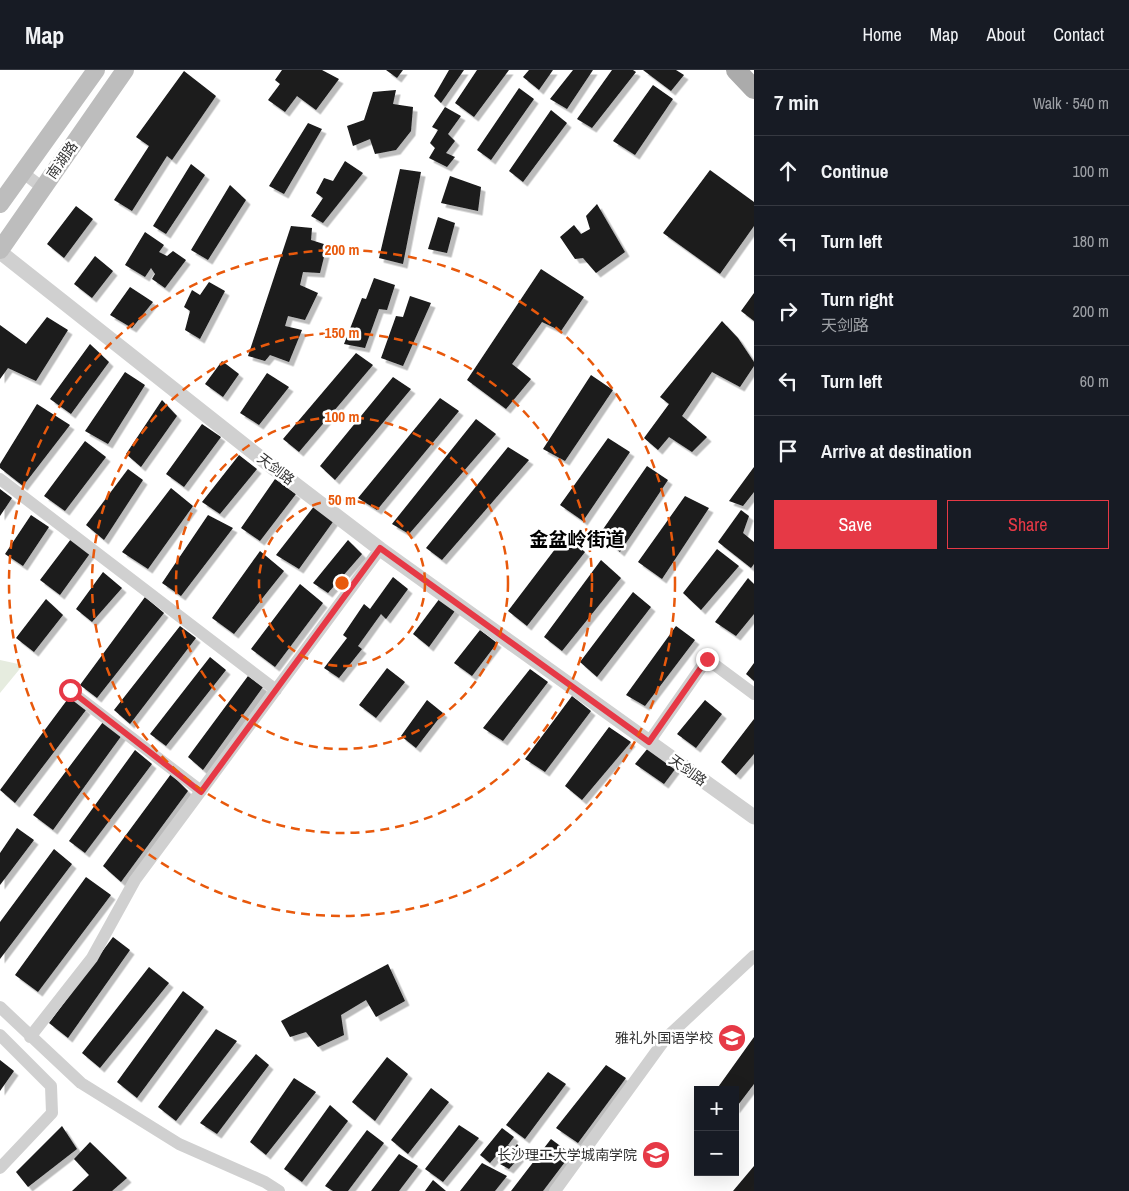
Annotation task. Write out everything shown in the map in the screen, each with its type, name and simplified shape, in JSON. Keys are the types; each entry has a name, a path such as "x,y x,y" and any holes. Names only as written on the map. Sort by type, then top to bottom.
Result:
{"main road":[{"name":"南湖路","path":"0,204 96,70"},
{"name":"南湖路","path":"0,251 125,70"},
{"path":"736,70 754,89"}],"street":[{"path":"22,172 43,188"},
{"name":"天剑路","path":"0,251 258,456 380,548 754,817"},
{"path":"0,480 276,690"},
{"path":"30,1037 92,958 135,880 380,548"},
{"path":"649,742 707,659 754,694"},
{"path":"70,690 201,792"},
{"path":"555,1191 666,1038 754,956"},
{"path":"0,1007 81,1083 179,1144 265,1182 279,1191"},
{"path":"0,1035 51,1086 52,1112 0,1168"}],"shaded area":[{"path":"0,660 23,665 0,693"}],"building":[{"path":"282,70 322,70 339,79 316,110 297,96 285,112 268,100 280,84 275,80"},
{"path":"386,70 403,70 397,78"},
{"path":"449,70 464,70 441,103 434,96"},
{"path":"477,70 509,70 474,117 455,103"},
{"path":"529,70 553,70 539,90 523,77"},
{"path":"573,70 593,70 567,109 550,99"},
{"path":"612,70 633,70 636,72 592,128 577,119"},
{"path":"643,70 676,70 684,75 671,91"},
{"path":"184,71 216,96 172,160 167,156 132,211 114,200 149,146 136,137"},
{"path":"653,85 673,99 635,155 613,141"},
{"path":"519,88 534,99 491,160 477,150"},
{"path":"396,90 393,104 413,107 411,131 396,150 375,154 370,139 353,146 347,126 364,120 373,92"},
{"path":"445,107 461,116 448,134 455,141 446,153 455,157 447,167 429,158 435,148 430,143 438,130 432,127"},
{"path":"551,110 567,123 523,182 509,171"},
{"path":"308,123 322,129 284,194 269,186"},
{"path":"345,161 363,173 323,223 311,216 323,198 316,193 324,178 333,181"},
{"path":"191,164 205,175 166,234 153,226"},
{"path":"400,169 421,172 403,264 379,258"},
{"path":"710,170 754,202 754,226 720,274 663,233"},
{"path":"450,176 481,187 478,211 441,203"},
{"path":"230,185 246,200 208,260 191,250"},
{"path":"597,204 625,252 596,273 583,258 575,259 560,237 574,225 581,234 590,229 586,216"},
{"path":"76,206 93,219 64,258 47,244"},
{"path":"438,217 455,223 447,253 428,249"},
{"path":"291,226 312,228 311,240 327,245 320,273 303,272 300,285 318,293 305,320 288,316 285,326 302,330 289,362 270,355 265,361 248,356"},
{"path":"145,232 164,245 159,252 167,256 173,251 186,260 165,288 152,279 155,274 151,268 145,277 125,265"},
{"path":"95,256 113,271 92,298 74,284"},
{"path":"541,269 584,297 561,331 542,322 512,364 531,379 506,409 467,380"},
{"path":"374,278 395,285 387,310 379,309 365,348 344,344 362,298 366,299"},
{"path":"209,282 225,291 200,339 185,330 190,311 184,307 192,290 200,295"},
{"path":"130,287 153,302 132,328 110,315"},
{"path":"754,293 754,321 741,311"},
{"path":"410,296 431,303 403,366 381,358 396,316 403,317"},
{"path":"47,317 68,330 36,381 8,368 0,379 0,325 26,344"},
{"path":"722,321 738,338 754,362 754,366 740,387 712,372 682,416 707,437 692,452 669,437 658,450 644,438 669,404 660,397"},
{"path":"90,344 109,362 71,414 50,399"},
{"path":"356,353 373,365 299,452 283,439"},
{"path":"222,361 239,374 223,397 205,384"},
{"path":"125,372 145,385 108,444 85,431"},
{"path":"267,373 289,387 259,425 240,413"},
{"path":"591,375 613,390 565,461 543,449"},
{"path":"393,377 411,389 335,480 320,466"},
{"path":"440,398 459,411 377,510 358,498"},
{"path":"162,400 177,416 141,467 126,454"},
{"path":"37,404 70,425 23,486 0,468 0,464"},
{"path":"476,419 496,434 409,534 392,524"},
{"path":"202,424 221,437 184,487 166,474"},
{"path":"608,438 630,452 583,521 560,505"},
{"path":"85,441 106,457 65,511 44,496"},
{"path":"508,447 529,460 442,560 426,548"},
{"path":"239,455 257,469 220,514 202,502"},
{"path":"647,466 668,480 620,552 599,535"},
{"path":"754,467 754,492 743,506 729,501"},
{"path":"128,469 143,480 104,540 86,525"},
{"path":"275,479 296,494 260,541 241,528"},
{"path":"171,488 193,506 148,569 122,552"},
{"path":"0,489 12,498 0,516"},
{"path":"685,496 709,508 662,579 638,562"},
{"path":"315,505 335,519 299,569 276,555"},
{"path":"741,510 749,516 743,533 754,542 754,564 751,568 718,542"},
{"path":"31,515 49,527 23,566 5,554"},
{"path":"208,515 233,528 181,596 162,583"},
{"path":"565,536 585,552 527,626 508,611"},
{"path":"71,539 91,552 60,595 40,580"},
{"path":"348,540 362,554 328,593 313,583"},
{"path":"717,549 739,566 701,610 683,593"},
{"path":"260,551 284,571 234,634 212,618"},
{"path":"601,560 621,578 562,651 544,637"},
{"path":"103,572 122,588 92,622 76,609"},
{"path":"393,577 408,589 386,619 381,614 358,646 362,649 339,678 324,668 347,638 343,635 364,604 370,609"},
{"path":"748,578 754,584 754,614 736,636 715,622"},
{"path":"300,584 323,603 275,667 251,649"},
{"path":"633,592 651,607 597,677 580,662"},
{"path":"145,597 164,613 97,698 80,685"},
{"path":"440,598 457,608 429,647 413,634"},
{"path":"46,599 63,615 34,652 16,638"},
{"path":"180,626 196,638 130,724 114,710"},
{"path":"676,626 695,640 645,706 626,695"},
{"path":"480,630 497,643 472,676 454,663"},
{"path":"210,657 226,670 166,746 150,734"},
{"path":"754,663 754,681 746,674"},
{"path":"387,668 405,682 376,718 359,705"},
{"path":"530,669 548,682 503,741 483,728"},
{"path":"248,676 263,687 203,770 188,757"},
{"path":"70,696 86,710 15,803 0,790"},
{"path":"572,696 591,711 545,772 525,759"},
{"path":"427,700 443,713 416,748 401,736"},
{"path":"705,700 722,714 696,748 677,734"},
{"path":"754,719 754,754 736,775 721,762"},
{"path":"103,722 122,735 53,830 33,815"},
{"path":"609,727 631,742 582,800 565,786"},
{"path":"648,748 676,768 664,784 635,764"},
{"path":"135,750 152,764 85,853 69,841"},
{"path":"171,774 188,791 121,882 103,866"},
{"path":"17,828 34,840 0,885 0,853"},
{"path":"54,849 72,864 0,959 0,922"},
{"path":"86,877 111,895 38,992 15,975"},
{"path":"113,937 130,950 68,1038 49,1023"},
{"path":"388,964 405,1001 376,1017 366,1000 341,1015 344,1035 318,1047 306,1032 290,1037 281,1021"},
{"path":"149,967 169,983 100,1068 82,1053"},
{"path":"183,991 204,1007 137,1098 117,1082"},
{"path":"216,1029 237,1041 176,1121 158,1107"},
{"path":"754,1037 754,1084 739,1104 739,1086 719,1086"},
{"path":"256,1054 269,1065 217,1134 200,1123"},
{"path":"387,1057 408,1074 375,1121 352,1102"},
{"path":"0,1060 14,1071 0,1091"},
{"path":"606,1065 626,1078 578,1143 556,1128"},
{"path":"548,1072 566,1084 525,1139 506,1125"},
{"path":"294,1078 316,1092 266,1155 250,1142"},
{"path":"431,1088 449,1102 408,1154 391,1140"},
{"path":"330,1105 348,1121 302,1182 284,1169"},
{"path":"459,1125 479,1138 443,1182 425,1169"},
{"path":"62,1126 77,1149 28,1187 16,1172"},
{"path":"502,1128 514,1137 508,1145 513,1149 517,1144 524,1152 509,1169 500,1164 502,1161 496,1156 490,1163 480,1155"},
{"path":"367,1130 384,1143 348,1191 333,1191 325,1186"},
{"path":"551,1139 571,1154 543,1191 511,1191"},
{"path":"90,1142 127,1178 112,1191 72,1191 89,1175 74,1159"},
{"path":"399,1154 418,1166 399,1191 371,1191"},
{"path":"482,1163 507,1176 495,1191 460,1191"},
{"path":"754,1166 754,1191 733,1191"},
{"path":"433,1180 446,1191 425,1191"}],"place":[{"name":"雅礼外国语学校","path":"732,1038"},
{"name":"长沙理工大学城南学院","path":"656,1155"}],"district":[{"name":"金盆岭街道","path":"577,539"}],"route":[{"path":"70,690 201,792 380,548 649,742 707,659"}]}
